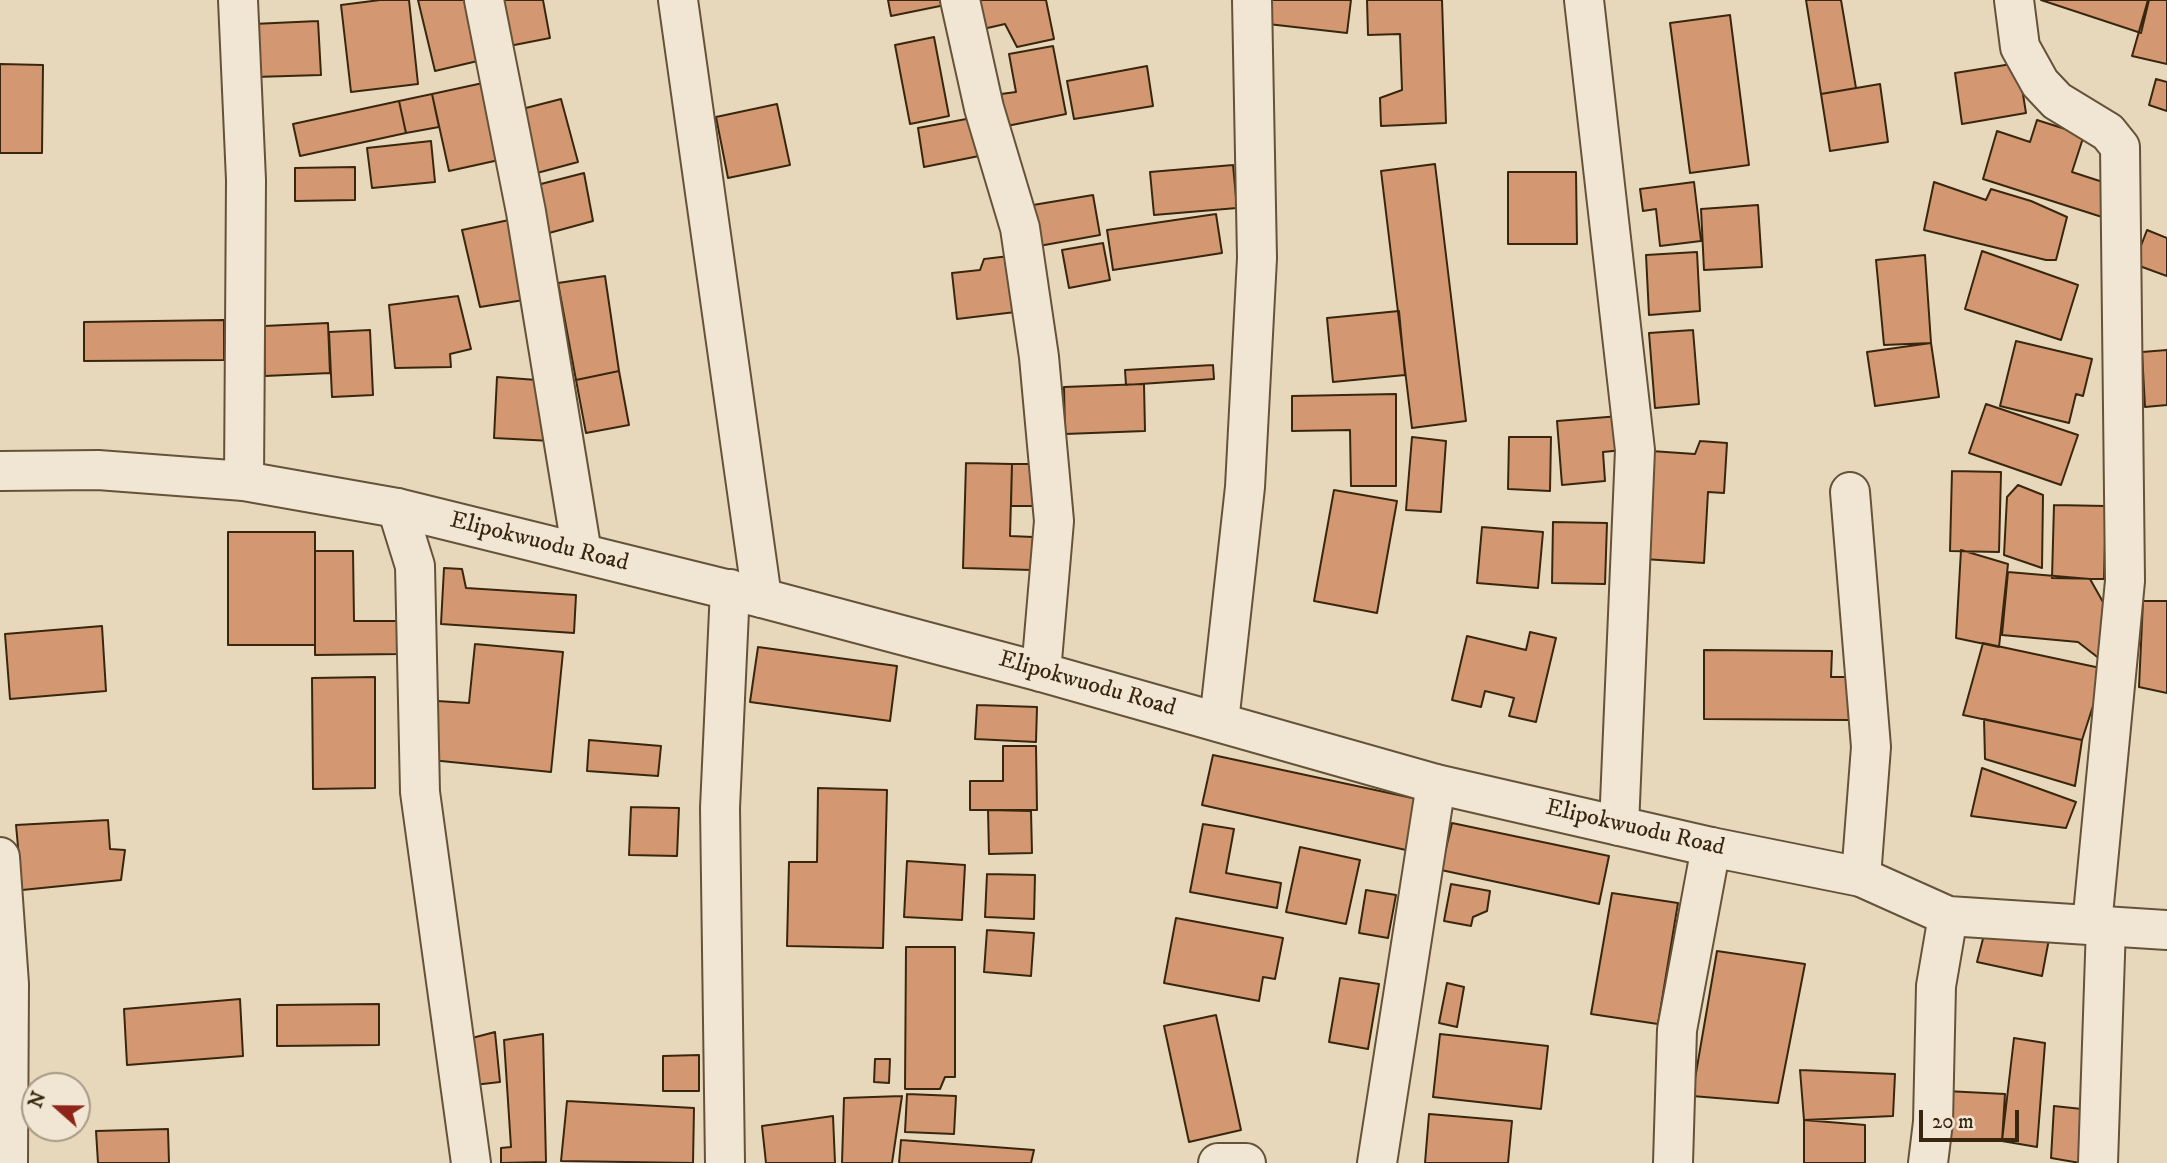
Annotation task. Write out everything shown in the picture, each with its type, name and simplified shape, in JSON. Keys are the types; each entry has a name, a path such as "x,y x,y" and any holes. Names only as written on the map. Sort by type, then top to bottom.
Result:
{"street":[{"path":"238,0 246,180 244,481"},
{"path":"484,0 526,212 582,553"},
{"path":"678,0 746,594 720,808 725,1163"},
{"path":"960,0 984,108 1020,228 1039,357 1054,521 1041,672"},
{"path":"1219,722 1245,487 1257,258 1252,0"},
{"path":"1584,0 1635,450 1619,826"},
{"path":"2014,0 2020,47 2040,83 2057,101 2108,132 2120,147 2125,581 2099,926 2098,1163"},
{"name":"Elipokwuodu Road","path":"0,471 98,470 244,481 397,508 746,594 1041,672 1437,784 1711,847 1861,877 1948,916 2167,930"},
{"path":"1850,492 1871,747 1861,877"},
{"path":"397,508 415,566 420,792 459,1162"},
{"path":"1377,1163 1437,784"},
{"path":"1673,1163 1677,1030 1711,847"},
{"path":"0,856 9,984 8,1163"},
{"path":"1928,1163 1933,1122 1936,986 1948,916"},
{"path":"1218,1163 1246,1163"}],"building":[{"path":"380,0 409,0 418,84 351,92 341,5"},
{"path":"418,0 468,0 482,60 435,71"},
{"path":"495,0 543,0 550,38 504,47"},
{"path":"888,0 949,0 950,4 891,16"},
{"path":"977,0 1046,0 1054,39 1017,47 1005,24 983,29"},
{"path":"1271,0 1351,0 1347,33 1268,24"},
{"path":"1367,0 1442,0 1446,123 1381,126 1380,98 1402,90 1400,34 1368,35"},
{"path":"1806,0 1841,0 1856,88 1821,94"},
{"path":"2041,0 2149,0 2141,33"},
{"path":"2148,0 2167,0 2167,64 2132,56"},
{"path":"1730,15 1749,165 1690,173 1670,23"},
{"path":"318,21 321,75 255,77 253,24"},
{"path":"934,37 949,116 910,124 895,45"},
{"path":"1053,46 1066,114 1007,126 1001,94 1016,92 1009,54"},
{"path":"2018,63 2026,113 1962,124 1955,73"},
{"path":"0,64 43,65 42,153 0,153"},
{"path":"1147,66 1153,106 1074,119 1067,81"},
{"path":"2156,79 2167,82 2167,111 2149,105"},
{"path":"483,83 499,160 449,171 432,94"},
{"path":"1880,84 1888,142 1830,151 1821,94"},
{"path":"432,94 439,127 406,133 399,101"},
{"path":"561,99 578,162 537,173 522,109"},
{"path":"399,101 406,133 300,156 293,124"},
{"path":"777,104 790,165 728,178 716,117"},
{"path":"977,117 984,155 924,167 918,128"},
{"path":"2037,120 2084,135 2072,172 2112,185 2102,217 1983,179 1997,131 2030,142"},
{"path":"431,141 435,182 372,188 367,148"},
{"path":"1435,164 1466,421 1412,428 1381,171"},
{"path":"1233,165 1237,208 1154,215 1150,172"},
{"path":"355,167 355,200 295,201 295,168"},
{"path":"1508,172 1576,172 1577,244 1508,244"},
{"path":"584,173 593,221 549,233 537,185"},
{"path":"1694,182 1701,241 1660,246 1656,209 1643,211 1640,189"},
{"path":"1934,182 1986,200 1991,189 2031,201 2067,217 2056,260 2046,260 1924,230"},
{"path":"1093,195 1100,235 1039,246 1033,205"},
{"path":"1758,205 1762,267 1704,270 1701,209"},
{"path":"1216,214 1222,253 1113,270 1107,230"},
{"path":"509,220 530,299 480,307 462,230"},
{"path":"2147,230 2167,238 2167,276 2134,264"},
{"path":"1103,243 1110,280 1069,288 1062,250"},
{"path":"1982,251 2078,285 2061,340 1965,309"},
{"path":"1697,252 1700,311 1649,315 1646,255"},
{"path":"1018,255 1024,311 957,319 952,273 980,270 984,259"},
{"path":"1925,255 1931,343 1884,345 1876,260"},
{"path":"605,276 619,371 576,380 558,283"},
{"path":"458,296 471,349 450,354 451,367 395,368 389,305"},
{"path":"1399,311 1405,375 1333,382 1327,318"},
{"path":"224,320 224,360 84,361 84,322"},
{"path":"328,323 330,373 265,376 264,326"},
{"path":"370,330 373,395 332,397 329,332"},
{"path":"1693,330 1699,404 1655,408 1649,333"},
{"path":"2016,341 2092,359 2083,396 2076,394 2069,423 2000,406"},
{"path":"1931,343 1939,397 1875,406 1867,352"},
{"path":"2167,350 2167,405 2145,407 2142,352"},
{"path":"1213,365 1214,379 1126,385 1125,370"},
{"path":"619,371 629,425 586,433 576,380"},
{"path":"497,377 550,381 552,441 494,438"},
{"path":"1144,384 1145,431 1065,434 1064,387"},
{"path":"1396,394 1396,486 1351,486 1350,430 1292,431 1292,396"},
{"path":"1986,404 2078,435 2061,485 1969,453"},
{"path":"1620,416 1623,450 1603,452 1605,481 1562,485 1557,421"},
{"path":"1412,437 1446,441 1441,512 1406,510"},
{"path":"1509,437 1551,437 1550,491 1508,489"},
{"path":"1700,441 1727,443 1724,493 1708,492 1704,563 1644,559 1651,451 1695,454"},
{"path":"966,463 1012,464 1010,536 1033,537 1032,570 963,568"},
{"path":"1012,464 1036,464 1037,506 1011,506"},
{"path":"1952,471 2001,472 1999,552 1950,551"},
{"path":"2018,485 2043,495 2042,568 2004,555 2007,497"},
{"path":"1334,490 1397,501 1377,613 1314,601"},
{"path":"2054,505 2106,506 2104,579 2052,578"},
{"path":"1553,522 1607,523 1605,584 1552,583"},
{"path":"1482,527 1543,532 1538,588 1477,583"},
{"path":"228,532 315,532 315,645 228,645"},
{"path":"1961,550 2008,564 1999,647 1956,638"},
{"path":"315,551 353,551 354,621 402,621 402,654 315,655"},
{"path":"444,568 462,569 466,588 576,595 574,633 441,624"},
{"path":"2008,572 2090,579 2112,618 2105,663 2078,642 2002,635"},
{"path":"2143,601 2167,601 2167,693 2139,687"},
{"path":"102,626 106,691 10,699 5,634"},
{"path":"1530,632 1556,638 1536,722 1509,716 1514,698 1485,691 1481,707 1452,700 1467,636 1526,650"},
{"path":"1983,643 2105,669 2082,740 1963,715"},
{"path":"475,644 563,652 551,772 431,760 437,701 469,703"},
{"path":"758,647 897,666 890,721 750,702"},
{"path":"1704,650 1832,651 1831,677 1851,677 1850,720 1704,719"},
{"path":"375,677 375,788 313,789 312,678"},
{"path":"977,705 1037,707 1036,742 975,739"},
{"path":"1984,719 2082,740 2075,786 1985,759"},
{"path":"589,740 661,746 658,776 587,771"},
{"path":"1003,746 1036,746 1037,810 970,810 970,781 1003,781"},
{"path":"1213,755 1417,799 1406,850 1202,805"},
{"path":"1982,768 2076,802 2066,828 1971,816"},
{"path":"818,788 887,790 883,948 787,946 789,862 817,862"},
{"path":"631,807 679,808 677,856 629,855"},
{"path":"988,810 1031,811 1032,853 989,854"},
{"path":"108,820 110,849 125,850 121,880 22,890 16,825"},
{"path":"1452,823 1609,856 1599,904 1441,870"},
{"path":"1203,824 1234,829 1226,873 1281,883 1277,908 1190,892"},
{"path":"1300,847 1360,860 1346,924 1286,912"},
{"path":"907,861 965,865 962,920 904,917"},
{"path":"987,874 1035,875 1034,919 985,917"},
{"path":"1451,884 1490,891 1487,911 1473,917 1471,926 1444,921"},
{"path":"1366,890 1396,895 1388,938 1359,933"},
{"path":"1612,893 1678,903 1658,1024 1591,1014"},
{"path":"1176,918 1283,938 1275,979 1263,977 1259,1001 1164,983"},
{"path":"1986,927 2049,939 2042,976 1977,962"},
{"path":"987,930 1034,933 1031,976 984,972"},
{"path":"906,947 955,947 955,1077 945,1077 940,1089 905,1089"},
{"path":"1717,951 1805,964 1778,1103 1692,1096"},
{"path":"1340,978 1379,984 1368,1049 1329,1042"},
{"path":"1447,983 1464,987 1457,1027 1439,1023"},
{"path":"240,999 243,1056 127,1065 124,1009"},
{"path":"379,1004 379,1045 277,1046 277,1005"},
{"path":"1216,1015 1241,1130 1189,1142 1164,1026"},
{"path":"495,1032 500,1082 474,1085 472,1038"},
{"path":"543,1034 546,1162 501,1163 501,1148 511,1147 504,1040"},
{"path":"1440,1034 1548,1046 1541,1109 1433,1097"},
{"path":"2014,1038 2045,1043 2037,1147 2002,1141"},
{"path":"699,1055 699,1091 663,1091 663,1056"},
{"path":"875,1059 890,1059 889,1083 874,1082"},
{"path":"1800,1070 1895,1074 1893,1116 1804,1120"},
{"path":"1946,1091 2005,1094 2002,1141 1943,1140"},
{"path":"907,1094 956,1096 954,1134 905,1132"},
{"path":"902,1096 892,1163 842,1163 844,1098"},
{"path":"567,1101 694,1108 693,1163 561,1161"},
{"path":"2054,1106 2091,1110 2080,1163 2051,1158"},
{"path":"1429,1114 1512,1121 1508,1163 1425,1163"},
{"path":"833,1116 835,1163 766,1163 762,1126"},
{"path":"1804,1120 1865,1125 1865,1163 1804,1163"},
{"path":"168,1129 169,1163 98,1163 96,1131"},
{"path":"901,1140 1034,1150 1031,1163 899,1163"}]}
